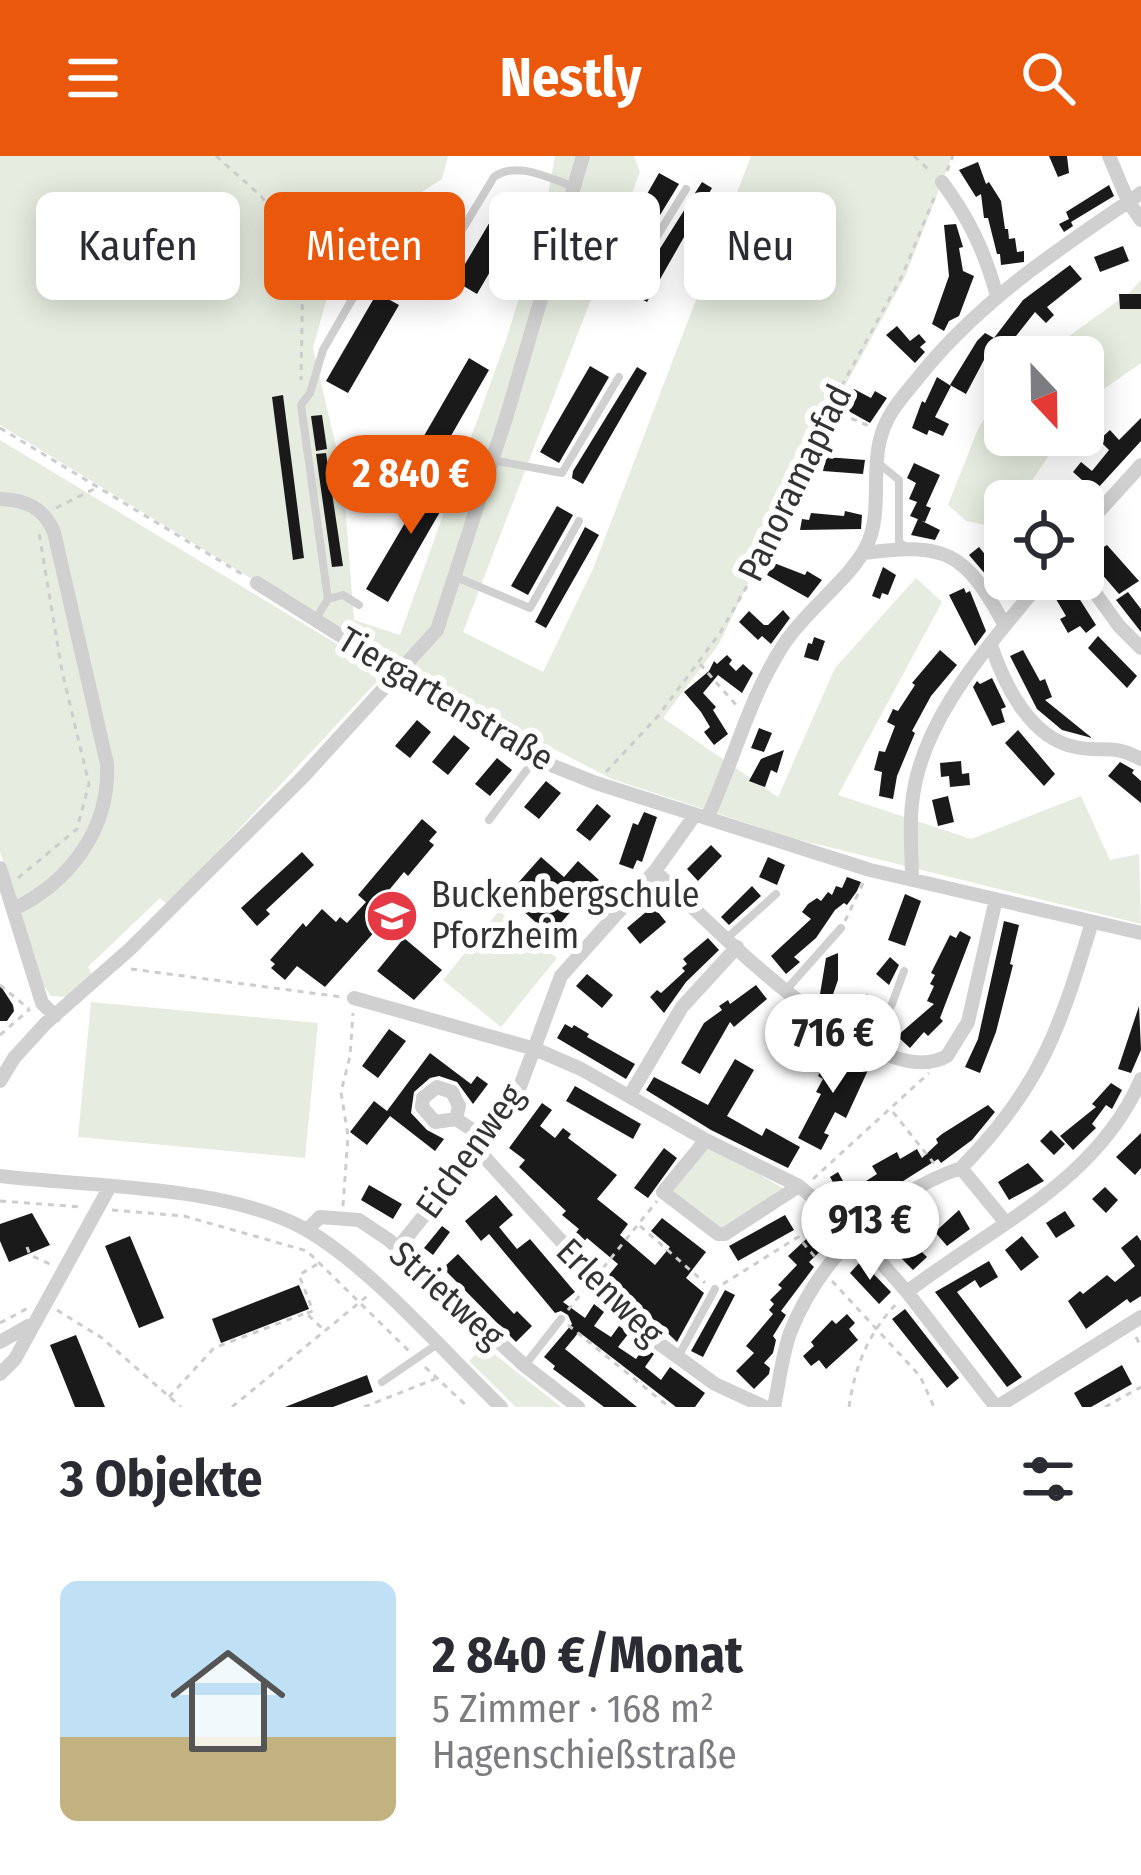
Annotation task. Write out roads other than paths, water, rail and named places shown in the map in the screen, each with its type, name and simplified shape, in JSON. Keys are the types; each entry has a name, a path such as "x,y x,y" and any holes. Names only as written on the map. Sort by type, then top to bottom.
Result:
{"street":[{"path":"575,192 583,156"},
{"path":"1108,156 1135,197 1141,220"},
{"path":"942,182 974,230 997,296"},
{"path":"863,553 873,518 875,460 890,413 941,348 997,296 1065,242 1135,197"},
{"path":"0,1081 14,1058 55,1016 303,777 436,631 457,577 541,300"},
{"path":"1104,506 1141,465"},
{"path":"0,499 23,500 40,511 54,532 106,764 108,794 88,844 61,873 14,909"},
{"path":"863,553 907,548 947,553 967,566 1005,626"},
{"name":"Eichenweg","path":"398,1248 518,1092 561,976 701,817 728,773 747,716 783,644 863,553"},
{"name":"Tiergartenstraße","path":"257,584 536,759 596,783 870,869 1141,933"},
{"path":"912,880 912,802 923,758 943,712 1025,600"},
{"path":"1102,600 1141,648"},
{"path":"991,645 1016,702 1048,732 1076,747 1115,747 1141,759"},
{"path":"0,868 42,1003 55,1016"},
{"path":"655,871 785,991 864,1045 887,1055 939,1061 968,1022 996,899"},
{"path":"774,1407 788,1339 824,1270 856,1234 943,1174 961,1168 1013,1110 1052,1043 1092,922"},
{"path":"630,1095 682,1007 732,943"},
{"path":"354,998 535,1049 800,1187 856,1234 996,1407 1141,1317"},
{"path":"907,1292 1059,1186 1103,1145 1130,1106 1141,1079"},
{"name":"Erlenweg","path":"456,1119 616,1306 677,1359 715,1384 765,1407"},
{"path":"706,1140 664,1192 718,1234 800,1187"},
{"path":"961,1168 1006,1222"},
{"name":"Strietweg","path":"0,1176 232,1203 307,1231 377,1288 501,1407"},
{"path":"0,1374 15,1359 42,1302 109,1188"},
{"name":"Strietweg","path":"307,1231 320,1217 359,1220 398,1248 524,1366 578,1407"},
{"path":"0,1342 32,1323"}],"lane":[{"path":"315,620 328,599 302,405 322,350 358,289 368,280 442,263 494,177 503,170 516,169 576,188"},
{"path":"660,231 686,189"},
{"path":"491,460 562,473 619,377"},
{"path":"875,460 899,479 898,542 907,548"},
{"path":"457,577 530,608 579,521"},
{"path":"328,599 343,595 359,604"},
{"path":"490,820 536,759"},
{"path":"732,943 776,894"},
{"path":"785,991 841,928"},
{"path":"864,1045 892,1004 904,971"},
{"path":"677,1359 715,1289"},
{"path":"524,1366 561,1319"},
{"path":"382,1382 436,1345"}],"place":[{"name":"Buckenbergschule Pforzheim","path":"392,916"}]}
